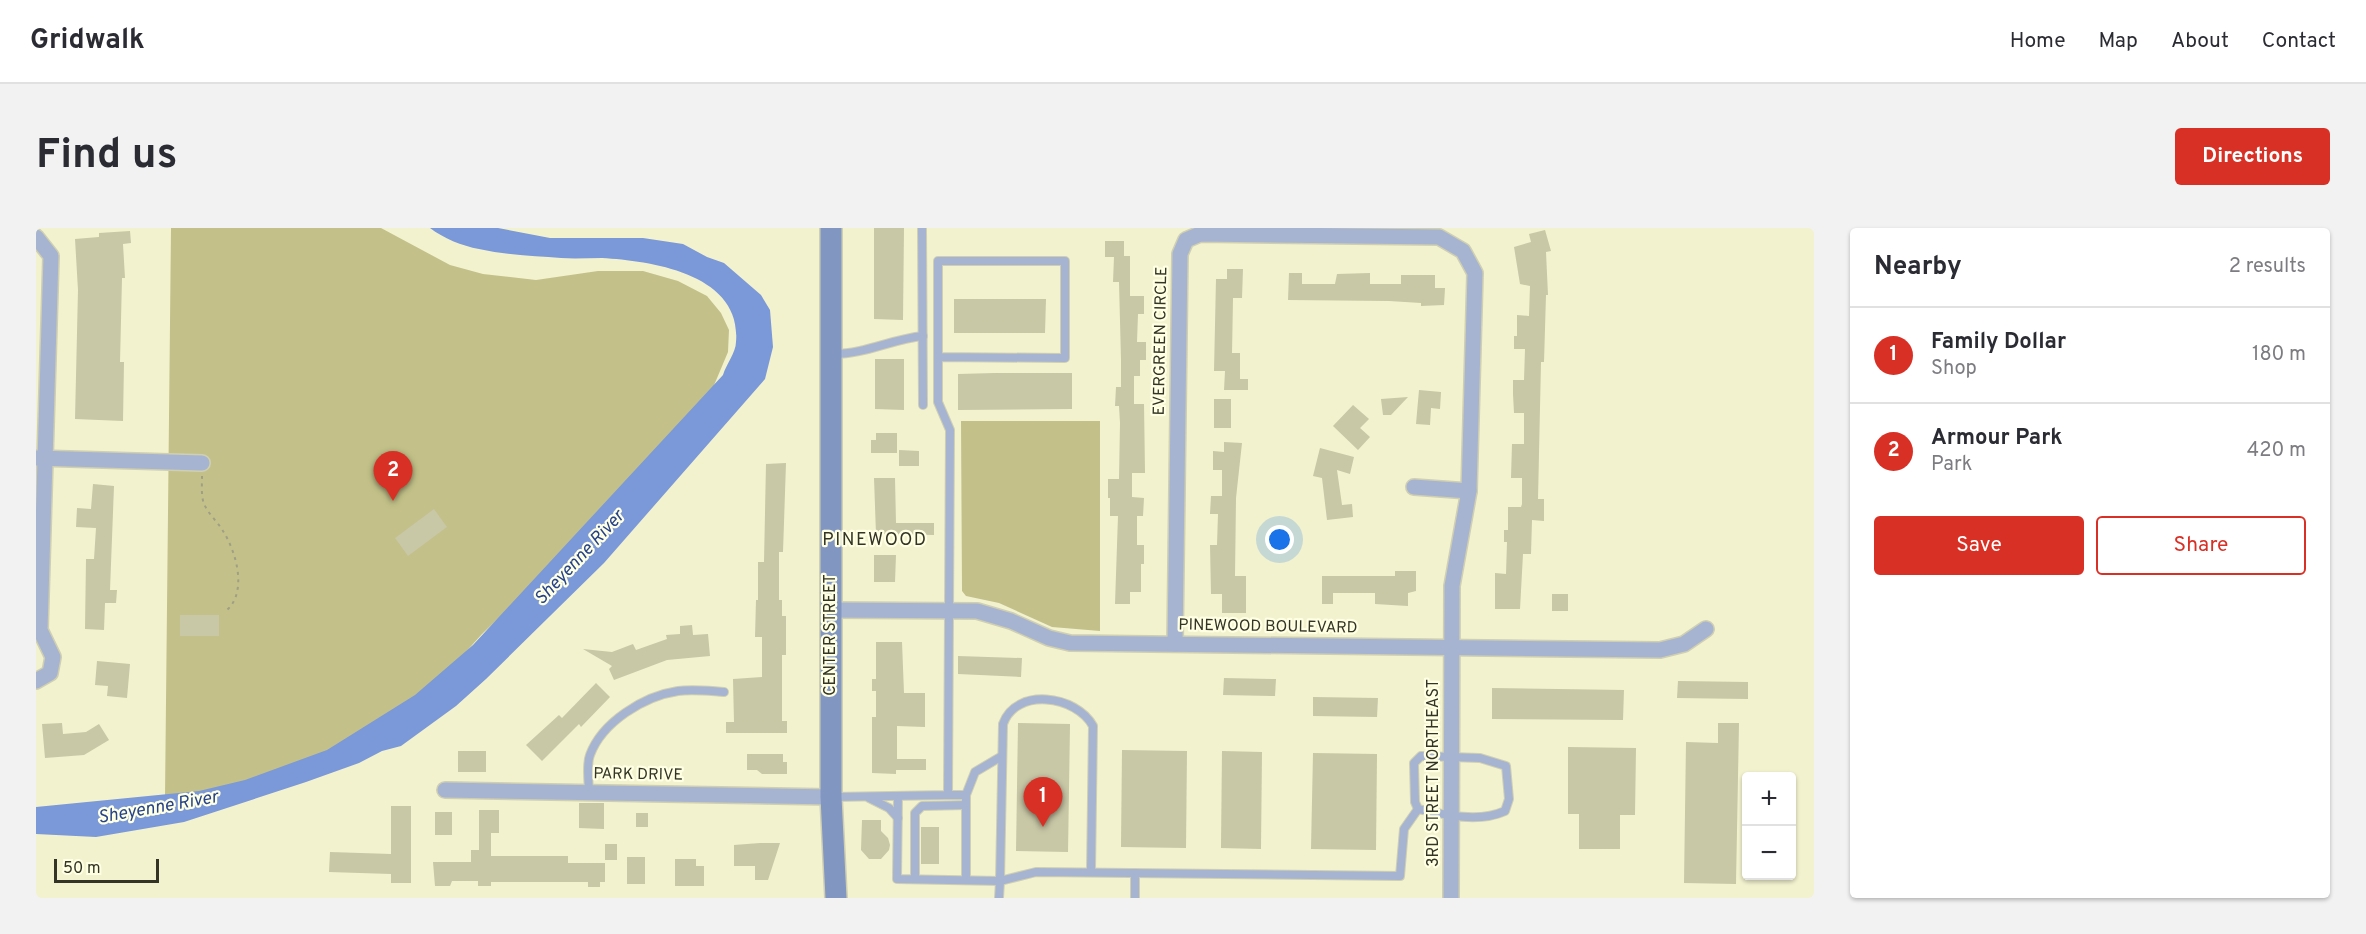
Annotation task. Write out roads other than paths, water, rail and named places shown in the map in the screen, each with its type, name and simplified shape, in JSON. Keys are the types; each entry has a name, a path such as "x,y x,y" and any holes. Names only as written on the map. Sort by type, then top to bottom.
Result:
{"main road":[{"name":"CENTER STREET","path":"831,228 831,797 836,898"}],"street":[{"name":"EVERGREEN CIRCLE","path":"1175,644 1180,254 1186,240 1200,234 1439,237 1463,251 1475,273 1469,491 1452,586 1452,648"},
{"path":"36,237 51,256 41,458 38,635 53,657 43,677"},
{"path":"41,458 202,463"},
{"path":"1414,486 1469,491"},
{"name":"PINEWOOD BOULEVARD","path":"831,610 951,610 995,615 1030,632 1070,643 1660,650 1684,644 1706,629"},
{"name":"3RD STREET NORTHEAST","path":"1451,898 1452,648"},
{"name":"PARK DRIVE","path":"445,790 831,797"}],"lane":[{"path":"922,228 923,405"},
{"path":"938,357 1065,358 1065,261 938,261 938,357 938,402 950,430 951,610 947,683 948,795"},
{"path":"831,354 856,354 904,338 923,336"},
{"path":"589,793 589,757 597,742 623,715 647,701 677,691 724,692"},
{"path":"999,898 1003,724 1012,708 1021,703 1054,700 1083,713 1093,726 1091,872"},
{"path":"966,880 966,795 975,772 1002,756"},
{"path":"1421,756 1480,758 1506,766 1509,799 1505,811 1494,816 1452,815 1418,808 1415,801 1414,763 1421,756"},
{"path":"831,797 966,795"},
{"path":"898,796 897,879 1000,881 1036,872 1400,876 1404,829 1418,808"},
{"path":"867,797 889,808 898,820"},
{"path":"915,879 915,813 922,806 966,805"},
{"path":"897,868 892,858 892,844 898,820"},
{"path":"1135,873 1135,898"}],"water":[{"name":"Sheyenne River","path":"430,228 498,228 550,238 643,238 683,244 724,263 761,295 770,310 773,347 765,379 604,563 486,679 456,706 401,746 382,751 359,763 306,782 184,822 96,837 36,834 36,807 199,791 245,780 327,750 415,695 473,645 723,375 733,354 736,346 734,319 725,301 709,286 690,276 668,268 622,260 561,258 489,251 459,244"}],"place":[{"name":"Armour Park","path":"393,501"},
{"name":"Family Dollar","path":"1043,827"}],"district":[{"name":"PINEWOOD","path":"875,540"}]}
